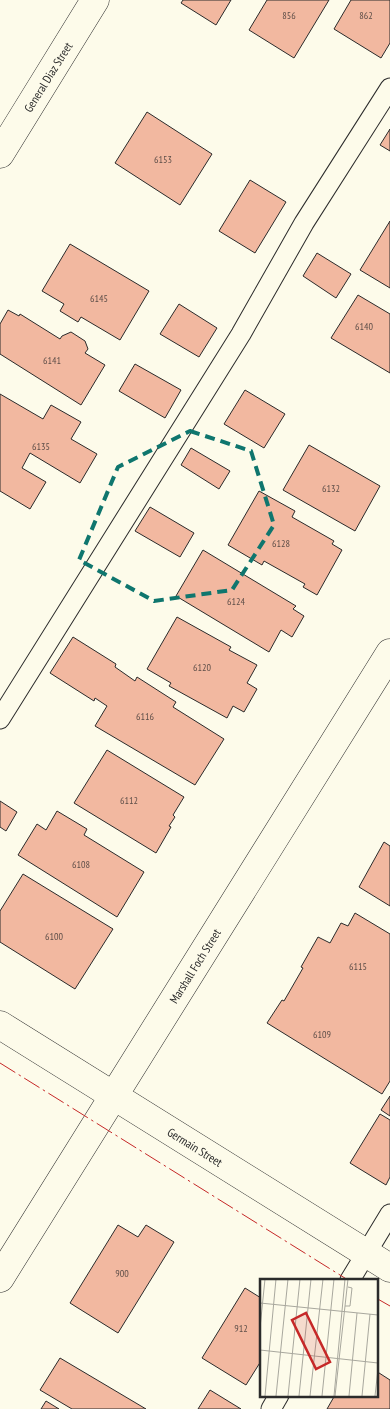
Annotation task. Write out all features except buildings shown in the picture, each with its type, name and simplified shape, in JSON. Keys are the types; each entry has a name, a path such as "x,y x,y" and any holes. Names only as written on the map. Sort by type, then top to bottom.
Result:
{"street":[{"name":"General Diaz Street","path":"0,154 95,0"},
{"name":"Marshall Foch Street","path":"0,1278 390,653"},
{"name":"Germain Street","path":"0,1025 390,1268"}],"lane":[{"path":"0,719 236,342 304,223 390,88"},
{"path":"351,1279 390,1214"},
{"path":"271,1409 278,1396"}],"highlighted area":[{"path":"190,431 251,451 274,525 232,590 154,601 79,560 118,467"}],"power":[{"path":"0,1063 346,1279"},
{"path":"378,1299 390,1306"}]}
